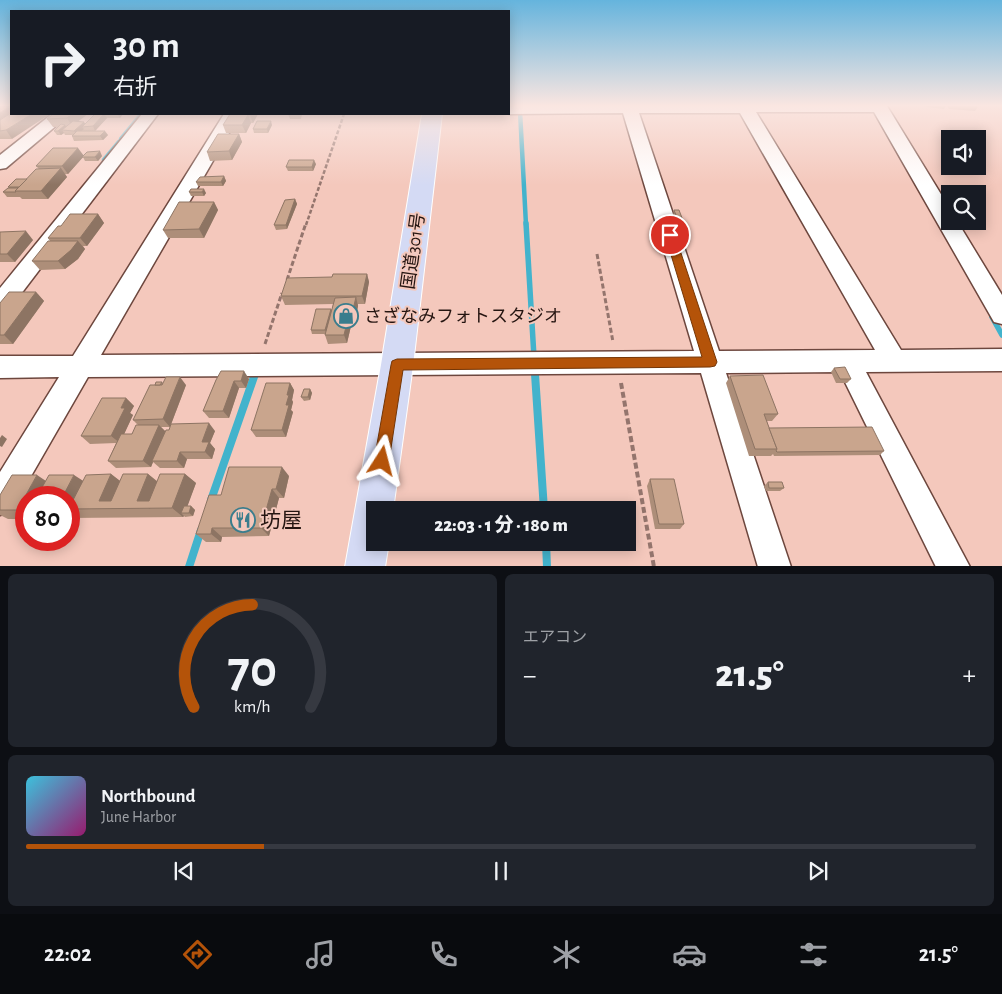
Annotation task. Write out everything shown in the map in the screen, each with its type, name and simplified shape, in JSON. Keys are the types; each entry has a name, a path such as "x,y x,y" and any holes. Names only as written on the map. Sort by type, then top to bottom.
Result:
{"highway":[{"name":"国道301号","path":"365,566 397,365 429,132"}],"street":[{"path":"0,164 39,132"},
{"path":"0,305 136,132"},
{"path":"0,500 221,132"},
{"path":"637,132 775,566"},
{"path":"760,132 894,361"},
{"path":"894,132 1002,315"},
{"path":"0,368 1002,360"},
{"path":"847,361 954,566"}],"path":[{"path":"286,282 338,132"},
{"path":"597,254 654,566"},
{"path":"258,366 283,291"}],"building":[{"path":"76,132 104,132 100,136 72,136"},
{"path":"218,134 239,134 229,151 207,152"},
{"path":"53,148 78,148 62,166 36,166"},
{"path":"100,151 95,157 82,157 87,152"},
{"path":"289,160 314,160 312,167 286,167"},
{"path":"61,168 41,191 15,191 36,169"},
{"path":"224,176 221,182 196,182 200,177"},
{"path":"16,179 27,179 19,187 8,187"},
{"path":"8,188 18,188 16,192 3,192"},
{"path":"191,189 204,189 202,192 189,192"},
{"path":"295,199 286,225 274,225 285,200"},
{"path":"179,202 214,202 199,229 163,230"},
{"path":"674,210 679,210 682,218 677,218"},
{"path":"70,214 98,214 80,238 48,238 58,226 61,226"},
{"path":"26,231 7,254 0,254 0,232"},
{"path":"48,241 78,241 58,261 32,261"},
{"path":"333,274 367,274 362,296 281,296 287,278 332,277"},
{"path":"9,292 36,292 4,335 0,335 0,303"},
{"path":"356,297 351,318 348,318 344,335 325,335 335,298"},
{"path":"316,309 331,309 325,330 311,330"},
{"path":"845,367 851,379 840,379 834,368"},
{"path":"221,371 244,371 241,381 234,381 223,411 203,411 216,380"},
{"path":"763,375 778,414 764,414 777,449 755,449 730,376"},
{"path":"166,377 180,377 163,419 133,420 150,385 162,385"},
{"path":"156,382 162,382 160,385 155,385"},
{"path":"266,383 290,383 286,405 289,405 282,430 251,430"},
{"path":"304,389 310,389 308,397 301,397"},
{"path":"102,398 126,398 121,408 125,408 111,436 81,436"},
{"path":"209,423 202,442 209,442 205,452 180,452 177,461 152,461 166,430 169,430 171,424"},
{"path":"136,425 159,425 143,461 108,461 121,434 132,434"},
{"path":"872,427 884,451 777,452 769,428"},
{"name":"坊屋","path":"229,467 282,467 276,489 272,489 261,528 212,528 211,534 196,534 209,495 221,495"},
{"path":"111,474 99,501 111,501 123,474 148,474 137,501 149,501 160,474 185,474 172,508 80,509 80,487 86,475"},
{"path":"12,475 37,475 31,486 15,486 15,510 0,510 0,495"},
{"path":"49,475 74,475 68,486 43,486"},
{"path":"650,479 674,479 684,524 659,524"},
{"path":"768,482 782,482 784,488 769,488"},
{"path":"184,506 191,506 189,513 181,513"}],"waterway":[{"path":"121,139 126,132"},
{"path":"521,132 526,225"},
{"path":"104,160 119,142"},
{"path":"526,223 534,357"},
{"path":"992,317 1002,335"},
{"path":"254,375 256,370"},
{"path":"211,500 255,374"},
{"path":"535,374 543,501"},
{"path":"189,566 201,530"},
{"path":"546,551 547,566"}],"place":[{"name":"さざなみフォトスタジオ","path":"346,316"},
{"name":"坊屋","path":"243,520"}],"route":[{"path":"382,461 397,365 710,362 670,235"}]}
